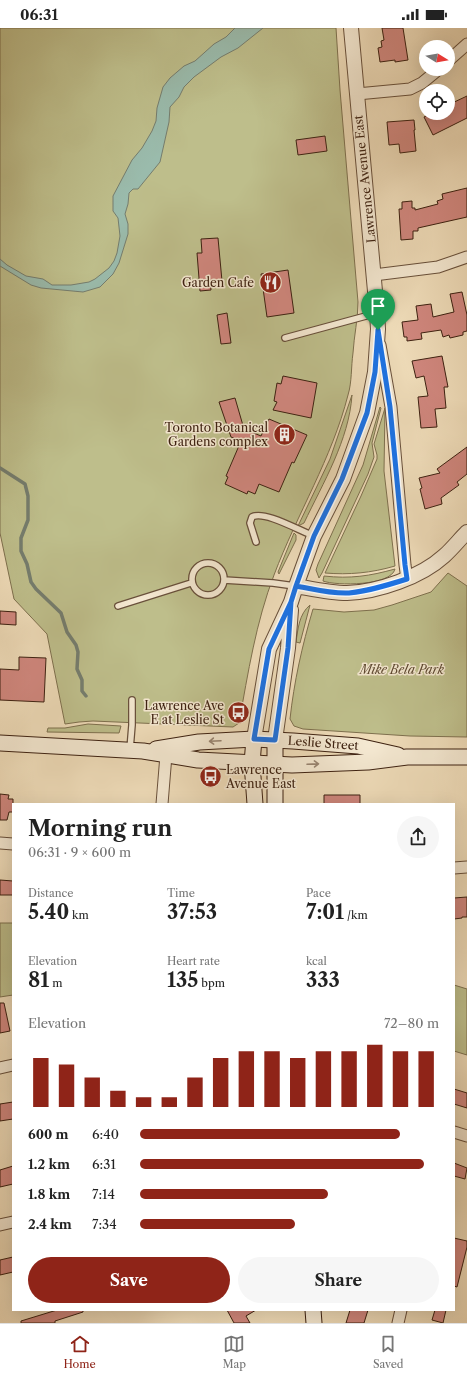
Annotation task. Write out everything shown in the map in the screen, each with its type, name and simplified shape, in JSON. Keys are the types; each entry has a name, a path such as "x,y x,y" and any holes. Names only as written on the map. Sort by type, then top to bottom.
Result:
{"main road":[{"name":"Leslie Street","path":"137,751 199,742 254,739 358,746 407,757"},
{"name":"Lawrence Avenue East","path":"254,739 252,763 255,803"},
{"name":"Lawrence Avenue East","path":"275,740 275,803"},
{"name":"Leslie Street","path":"0,743 137,751 198,760 292,765 368,762 407,757 467,757"},
{"path":"313,1311 314,1323"}],"street":[{"name":"Lawrence Avenue East","path":"351,28 378,330 390,407 407,579"},
{"path":"455,55 467,44"},
{"path":"357,94 410,89 422,84 431,76"},
{"path":"374,275 438,268 467,257"},
{"name":"Lawrence Avenue East","path":"254,739 269,649 291,602 314,536 342,479 367,413 375,372 378,330"},
{"path":"296,586 322,591 348,593 370,590 407,579 421,573 443,557 467,532"},
{"name":"Lawrence Avenue East","path":"275,740 288,648 291,602"},
{"path":"162,803 166,755"},
{"path":"0,843 12,844"},
{"path":"455,868 467,867"},
{"path":"0,1068 12,1065"},
{"path":"455,1132 467,1136"},
{"path":"0,1225 12,1222"},
{"path":"398,1323 401,1311"}],"lane":[{"path":"285,338 377,313"},
{"path":"256,542 250,521 252,517 256,515 271,518 314,536"},
{"path":"209,563 213,563 220,568 224,580 221,589 217,593 207,596 197,592 192,583 192,573 195,569 199,565 209,563"},
{"path":"224,580 296,586"},
{"path":"118,606 192,583"},
{"path":"132,700 132,725 137,751"}],"green space":[{"path":"0,28 336,28 358,302 350,385 341,418 324,464 283,552 274,575 262,611 253,648 239,723 233,727 93,721 65,724 47,634 14,599 0,533"},
{"path":"352,395 350,412 341,445 304,523 298,526 330,459"},
{"path":"380,407 372,443 374,457 368,474 319,578 316,570 318,564 363,465"},
{"path":"385,408 384,471 395,566 360,573 325,573 377,459 374,444"},
{"path":"294,533 296,535 296,540 279,574 278,572"},
{"path":"395,569 391,575 374,582 339,584 323,581 324,576 360,576"},
{"name":"Mike Bela Park","path":"448,573 467,586 467,737 410,736 303,729 294,726 290,719 296,678 313,609 344,612 374,610 431,592"},
{"path":"310,605 300,643 296,642 301,617"},
{"path":"88,724 121,726 119,733 47,732 48,728 65,728"},
{"path":"0,923 12,923 12,995 0,997"},
{"path":"455,985 467,989 467,1055 455,1051"}],"shaded area":[{"path":"235,28 263,28 238,48 221,57 194,77 184,87 179,97 170,107 169,122 160,162 138,189 133,189 129,193 125,214 128,224 128,234 119,263 113,274 100,287 83,292 41,288 31,285 0,266 0,259 26,276 43,279 52,285 71,285 89,282 109,268 117,253 120,236 118,218 113,211 113,196 132,160 142,148 152,131 156,121 157,108 163,87 170,78 184,66 195,61 214,44 226,37"}],"building":[{"path":"382,28 403,28 408,60 380,62 378,48 382,47 381,41 384,40"},
{"path":"467,96 467,118 433,135 426,120 455,120 455,102"},
{"path":"414,120 416,151 400,153 399,144 389,145 387,122"},
{"path":"325,136 327,151 298,155 296,140"},
{"path":"467,188 467,217 418,228 418,231 413,231 413,239 401,240 399,209 402,209 402,202 412,201 412,208 415,208 415,210 438,204 437,201 443,199 442,194"},
{"path":"218,238 222,281 210,282 211,290 200,291 197,253 202,253 201,239"},
{"path":"288,270 294,313 267,317 261,274"},
{"path":"462,292 467,315 467,331 463,332 463,335 450,338 449,335 443,337 441,330 421,333 422,339 407,341 407,337 404,337 402,322 418,320 416,306 431,304 433,317 454,312 450,294"},
{"path":"227,313 231,343 221,344 217,315"},
{"path":"442,356 448,387 444,387 446,408 435,409 437,427 421,428 418,397 428,396 424,376 416,378 412,361"},
{"path":"283,376 317,383 311,418 273,410 277,402 274,401 277,383 281,384"},
{"name":"Toronto Botanical Gardens complex","path":"235,398 244,429 261,436 269,419 307,435 294,463 292,462 279,492 259,484 255,494 248,491 247,494 225,484 228,477 226,476 241,441 231,437 219,402"},
{"path":"467,447 467,474 457,482 459,485 441,498 442,504 425,509 419,478 440,473 437,469"},
{"path":"0,611 16,612 16,625 0,624"},
{"path":"19,657 46,658 44,702 0,700 0,669 19,670"},
{"path":"0,794 9,795 8,799 13,799 12,812 9,812 7,820 0,820"},
{"path":"324,795 360,795 360,803 324,803"},
{"path":"0,880 12,881 12,895 0,895"},
{"path":"467,897 467,917 455,919 455,898"},
{"path":"0,1003 4,1003 10,1031 0,1033"},
{"path":"455,1089 467,1093 467,1108 455,1104"},
{"path":"12,1102 12,1119 0,1121 0,1104"},
{"path":"455,1163 467,1168 465,1179 455,1176"},
{"path":"12,1166 12,1184 0,1187 0,1170"},
{"path":"455,1238 467,1241 467,1247 457,1287 455,1286"},
{"path":"12,1257 12,1272 0,1275 0,1260"},
{"path":"54,1311 83,1311 55,1321 55,1323 21,1323 21,1321"},
{"path":"228,1311 254,1311 246,1316 250,1323 234,1323"},
{"path":"350,1311 368,1311 364,1323 346,1323"},
{"path":"435,1311 446,1311 443,1323 432,1320"}],"waterway":[{"path":"0,468 25,484 28,496 28,520 21,538 21,551 27,564 31,582 36,589 61,613 67,632 76,645 78,652 77,669 82,680 82,691 86,696"}],"place":[{"name":"Garden Cafe","path":"270,283"},
{"name":"Toronto Botanical Gardens complex","path":"284,435"},
{"name":"Lawrence Ave E at Leslie St","path":"239,713"},
{"name":"Lawrence Avenue East","path":"210,777"}],"route":[{"path":"378,330 375,372 367,413 354,451 314,536 296,586 291,602 269,649 254,739 275,740 288,648 291,602 296,586 322,591 348,593 370,590 407,579 389,397 378,330"}]}
